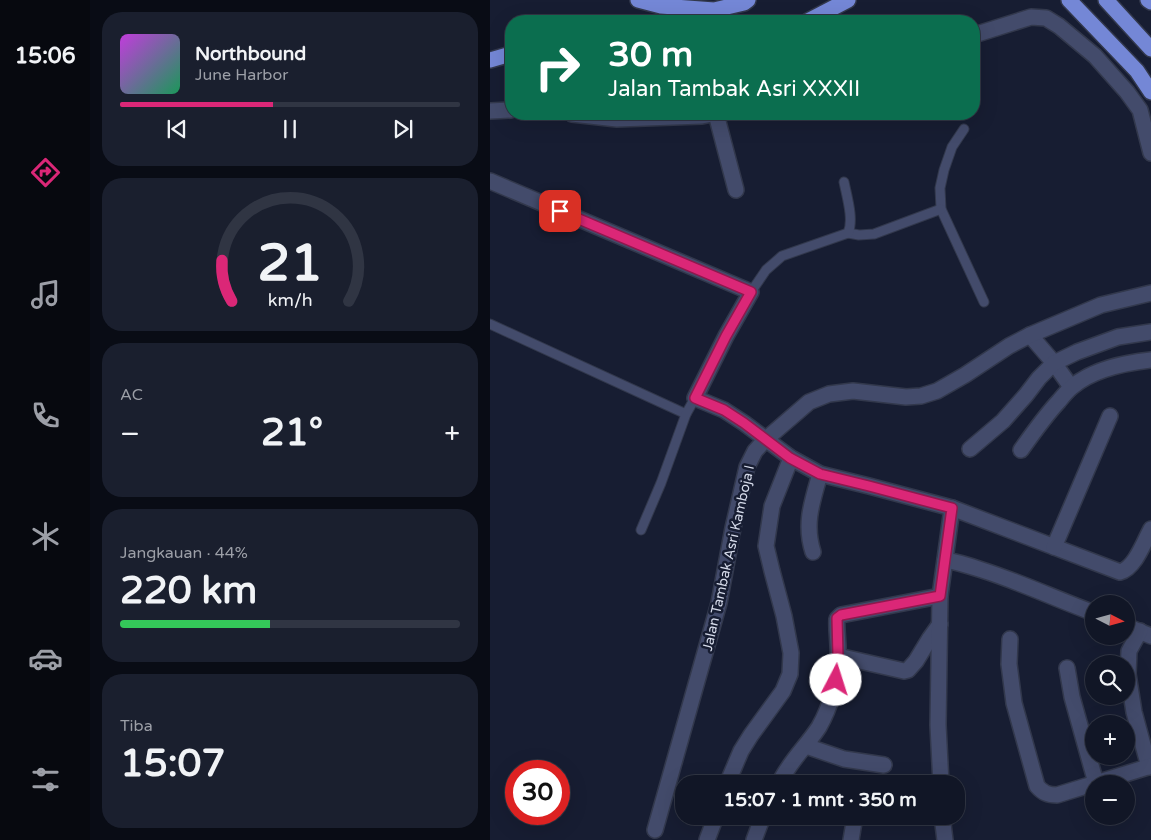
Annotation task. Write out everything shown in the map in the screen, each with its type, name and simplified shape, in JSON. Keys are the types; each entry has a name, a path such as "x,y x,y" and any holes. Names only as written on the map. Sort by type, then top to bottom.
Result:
{"highway":[{"path":"638,0 661,6 714,10 748,0"},
{"path":"819,15 848,0"},
{"path":"1069,0 1137,71 1151,92"},
{"path":"1106,0 1151,49"},
{"path":"490,60 505,56"}],"street":[{"path":"980,33 1031,17 1046,18 1059,26 1095,56 1127,92 1140,110 1151,153"},
{"path":"490,111 505,110"},
{"path":"718,120 736,190"},
{"path":"490,181 751,292 726,336 695,398 724,410 790,458 820,474 952,508 1120,572 1132,565 1151,529"},
{"name":"Jalan Tambak Asri Kamboja I","path":"655,830 720,604 733,528 747,467 755,451 765,440 809,402 829,394 853,391 906,397 921,396 937,391 965,376 1009,346 1030,335 1101,305 1151,293"},
{"path":"970,450 1003,421 1039,378 1054,364 1077,352 1118,337 1151,332"},
{"path":"1030,335 1071,387"},
{"path":"1021,450 1046,415 1071,387 1090,375 1110,368 1151,360"},
{"path":"1054,547 1110,416"},
{"path":"731,775 741,751 783,691 790,674 791,653 784,616 766,546 772,506 790,458"},
{"path":"813,552 809,540 808,524 820,474"},
{"path":"941,775 938,724 940,596 952,508"},
{"path":"945,560 954,561 994,574 1085,609"},
{"path":"783,775 806,746 830,704 836,680 838,656 837,618 841,615 940,596"},
{"path":"838,656 904,671 908,670 940,624"},
{"path":"1121,775 1150,766 1134,712 1128,674 1129,651 1139,631"},
{"path":"1010,639 1009,670 1014,703 1036,786 1050,795 1057,795 1085,786"},
{"path":"1067,668 1072,697 1094,775"},
{"path":"806,746 844,759 884,765"},
{"path":"707,840 713,825"},
{"path":"754,840 760,825"},
{"path":"851,840 854,825"},
{"path":"943,825 945,840"}],"lane":[{"path":"964,129 952,147 944,170 940,188 941,208 984,302"},
{"path":"844,182 851,220 851,227 848,232"},
{"path":"751,292 766,270 782,256 848,232 859,235 874,234 941,208"},
{"path":"490,324 686,414"},
{"path":"641,530 661,483 686,414 695,398"}],"route":[{"path":"560,211 751,292 726,336 695,398 724,410 790,458 820,474 952,508 940,596 841,615 837,618 838,656 836,680"}]}
